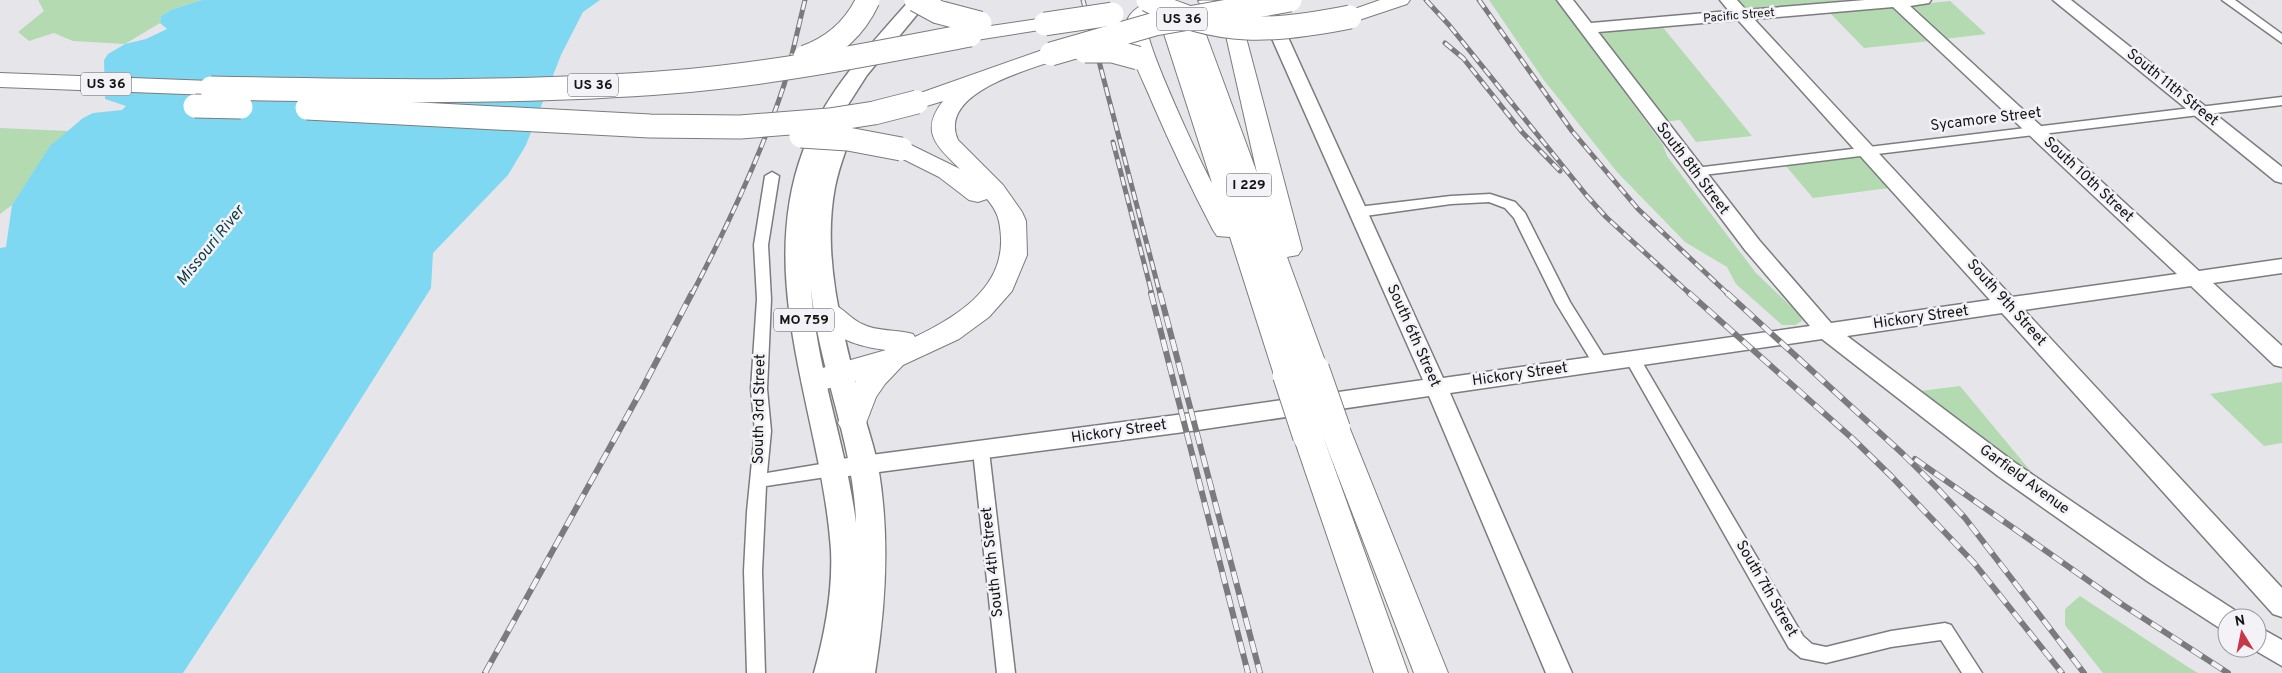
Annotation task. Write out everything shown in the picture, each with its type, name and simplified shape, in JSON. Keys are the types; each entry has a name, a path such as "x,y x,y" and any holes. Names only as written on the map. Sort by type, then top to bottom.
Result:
{"highway":[{"path":"742,74 809,56 829,46 855,24 864,12 868,0"},
{"path":"916,0 975,29"},
{"name":"I 229","path":"1183,0 1298,322 1301,372"},
{"name":"US 36","path":"0,80 211,88 478,90 671,82 742,74 975,29 1040,24 1112,14 1154,3 1217,4 1290,0"},
{"path":"1266,310 1221,219 1198,179 1144,61 1136,29 1138,18 1154,3 1172,13 1216,26 1252,29 1283,28 1325,23 1400,0"},
{"name":"I 229","path":"1154,3 1266,310 1301,372 1322,432 1391,673"},
{"path":"1217,4 1238,50 1295,274 1298,322"},
{"name":"US 36","path":"0,98 376,111 684,128 817,122 894,109 1051,54 1217,4"},
{"path":"1051,54 1098,50 1124,52 1144,61"},
{"path":"832,375 953,331 980,310 999,290 1012,265 1015,240 1012,220 1003,203 941,133 943,114 950,106 986,78"},
{"path":"684,128 848,139 901,149 948,172 974,189 991,210 999,228 999,247 992,272 975,294 954,314 899,350 879,371 863,390 853,423"},
{"path":"827,311 841,326 857,334 879,339 899,350"},
{"name":"I 229","path":"1322,432 1427,660"},
{"path":"1427,660 1442,673"}],"main road":[{"name":"MO 759","path":"859,673 868,624 872,554 864,465 853,423 799,296 796,250 798,216 804,183 814,151 833,110 851,82 920,0"},
{"name":"MO 759","path":"830,673 844,601 845,551 841,510 833,469 832,375 827,311 818,254 818,221 831,159 844,125 862,94 882,66 939,0"}],"street":[{"name":"South 6th Street","path":"1263,0 1436,387 1559,673"},
{"name":"South 8th Street","path":"1565,0 1752,246 1827,332"},
{"name":"South 9th Street","path":"1728,0 2282,606"},
{"name":"Pacific Street","path":"1586,28 1923,0"},
{"name":"South 11th Street","path":"2061,0 2282,177"},
{"path":"2228,0 2282,38"},
{"name":"South 10th Street","path":"1895,1 2282,359"},
{"name":"Sycamore Street","path":"1695,172 2282,101"},
{"name":"South 3rd Street","path":"756,673 753,571 763,431 759,389 764,298 761,245 772,176"},
{"path":"1358,212 1451,200 1484,198 1500,200 1510,204 1520,216 1564,303 1600,364"},
{"name":"Hickory Street","path":"758,480 981,451 2282,266"},
{"name":"Garfield Avenue","path":"1827,332 2006,469 2156,573 2217,613"},
{"name":"South 7th Street","path":"1633,359 1796,642 1808,652 1826,655 1890,639 1945,632 1973,673"},
{"name":"South 4th Street","path":"981,451 1006,673"},
{"path":"2267,644 2282,654"}],"green space":[{"path":"38,0 202,0 173,9 161,16 160,23 125,44 73,41 54,33 29,41 18,32 44,11"},
{"path":"1489,0 1557,0 1663,145 1667,156 1756,273 1801,316 1802,321 1795,325 1782,325 1736,284 1727,267 1685,242 1617,172 1543,79"},
{"path":"1736,0 1848,0 1745,9"},
{"path":"1950,1 1986,34 1945,39 1911,8 1912,5"},
{"path":"1895,8 1930,41 1864,48 1829,12"},
{"path":"1661,25 1752,136 1696,142 1680,120 1662,122 1595,34 1598,30"},
{"path":"0,128 68,131 50,147 12,205 0,214"},
{"path":"1855,156 1862,159 1889,188 1813,198 1785,165"},
{"path":"2282,382 2282,443 2264,446 2210,394"},
{"path":"1960,386 2033,474 2036,481 1912,392"},
{"path":"2080,596 2198,673 2103,673 2065,625 2065,609"}],"water":[{"name":"Missouri River","path":"202,0 600,0 583,12 561,55 526,145 508,175 433,253 431,288 316,470 183,673 0,673 0,248 6,247 12,205 50,146 83,118 93,113 122,110 126,106 105,99 104,60 108,54 125,44 146,39 167,29 160,23 161,16 173,9"}],"railway":[{"path":"692,294 754,166 775,112 784,85 805,0"},
{"path":"1083,0 1160,294"},
{"path":"1426,0 1449,25 1587,196 1606,217 1690,294"},
{"path":"1479,0 1572,131 1638,209 1728,294"},
{"path":"1445,43 1463,58 1522,132 1560,171"},
{"path":"1113,142 1152,294"},
{"path":"485,673 641,391 692,293"},
{"path":"1151,293 1248,673"},
{"path":"1160,293 1260,673"},
{"path":"1689,293 1853,439 1891,476 1974,563 2062,673"},
{"path":"1727,293 1903,454 1938,489 1965,518 2084,673"},
{"path":"1915,459 2123,605 2228,673"}]}
